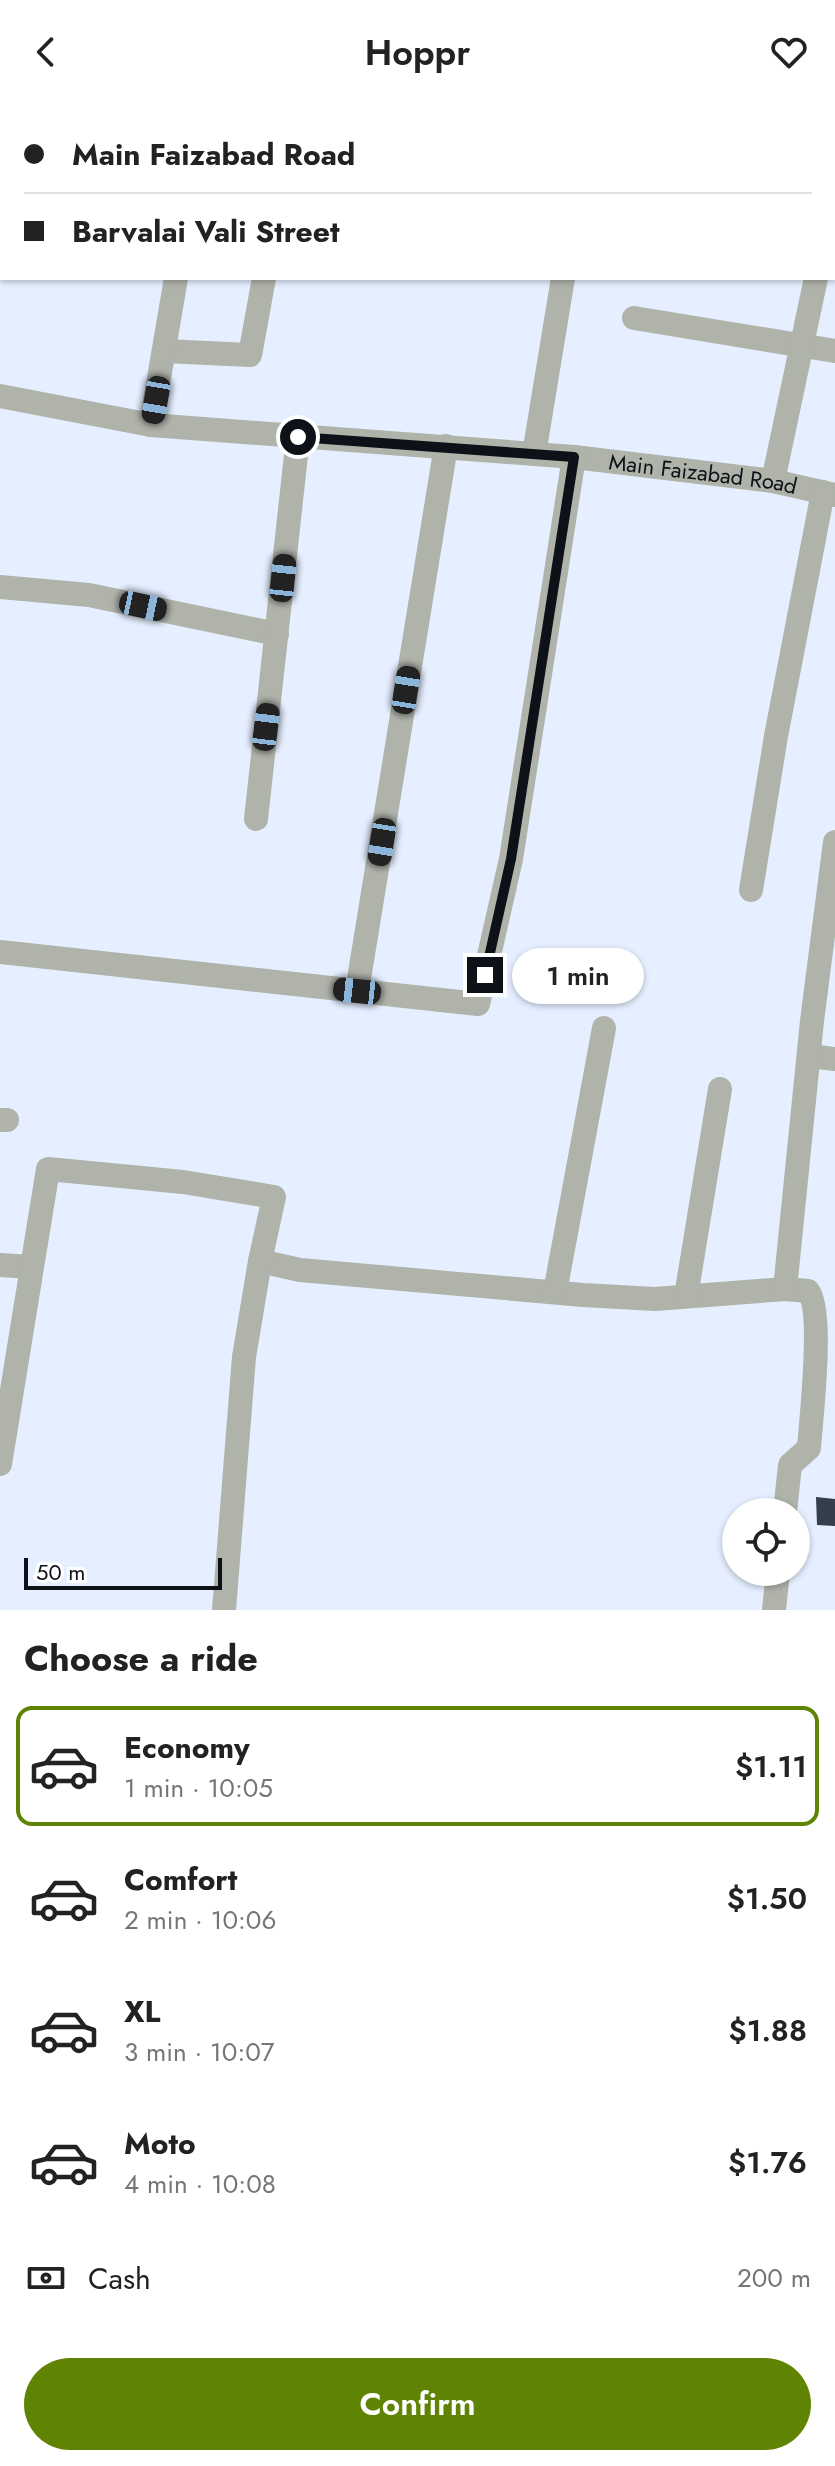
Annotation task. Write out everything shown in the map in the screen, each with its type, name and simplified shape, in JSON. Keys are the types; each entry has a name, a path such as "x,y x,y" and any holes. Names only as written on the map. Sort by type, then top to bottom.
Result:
{"street":[{"path":"151,425 176,280"},
{"path":"164,351 250,355 264,280"},
{"path":"534,454 563,280"},
{"path":"773,481 816,280"},
{"path":"634,318 835,351"},
{"name":"Main Faizabad Road","path":"0,396 151,425 574,457 773,481 829,494"},
{"path":"256,819 298,437"},
{"path":"357,991 446,446"},
{"path":"0,952 478,1004 511,859 574,457"},
{"path":"751,890 776,736 829,494"},
{"path":"0,587 89,595 277,634"},
{"path":"785,1289 835,842"},
{"path":"555,1292 604,1028"},
{"path":"809,1056 835,1059"},
{"path":"686,1296 720,1089"},
{"path":"0,1464 48,1169 183,1182 274,1197 244,1357 224,1610"},
{"path":"260,1261 300,1270 655,1299 785,1289 808,1291 814,1298 826,1339 809,1448 790,1465 786,1498"},
{"path":"0,1265 31,1267"},
{"path":"774,1610 777,1586"}],"building":[{"path":"816,1497 835,1499 835,1526 817,1525"}],"route":[{"path":"298,437 574,457 511,859 485,975"}]}
